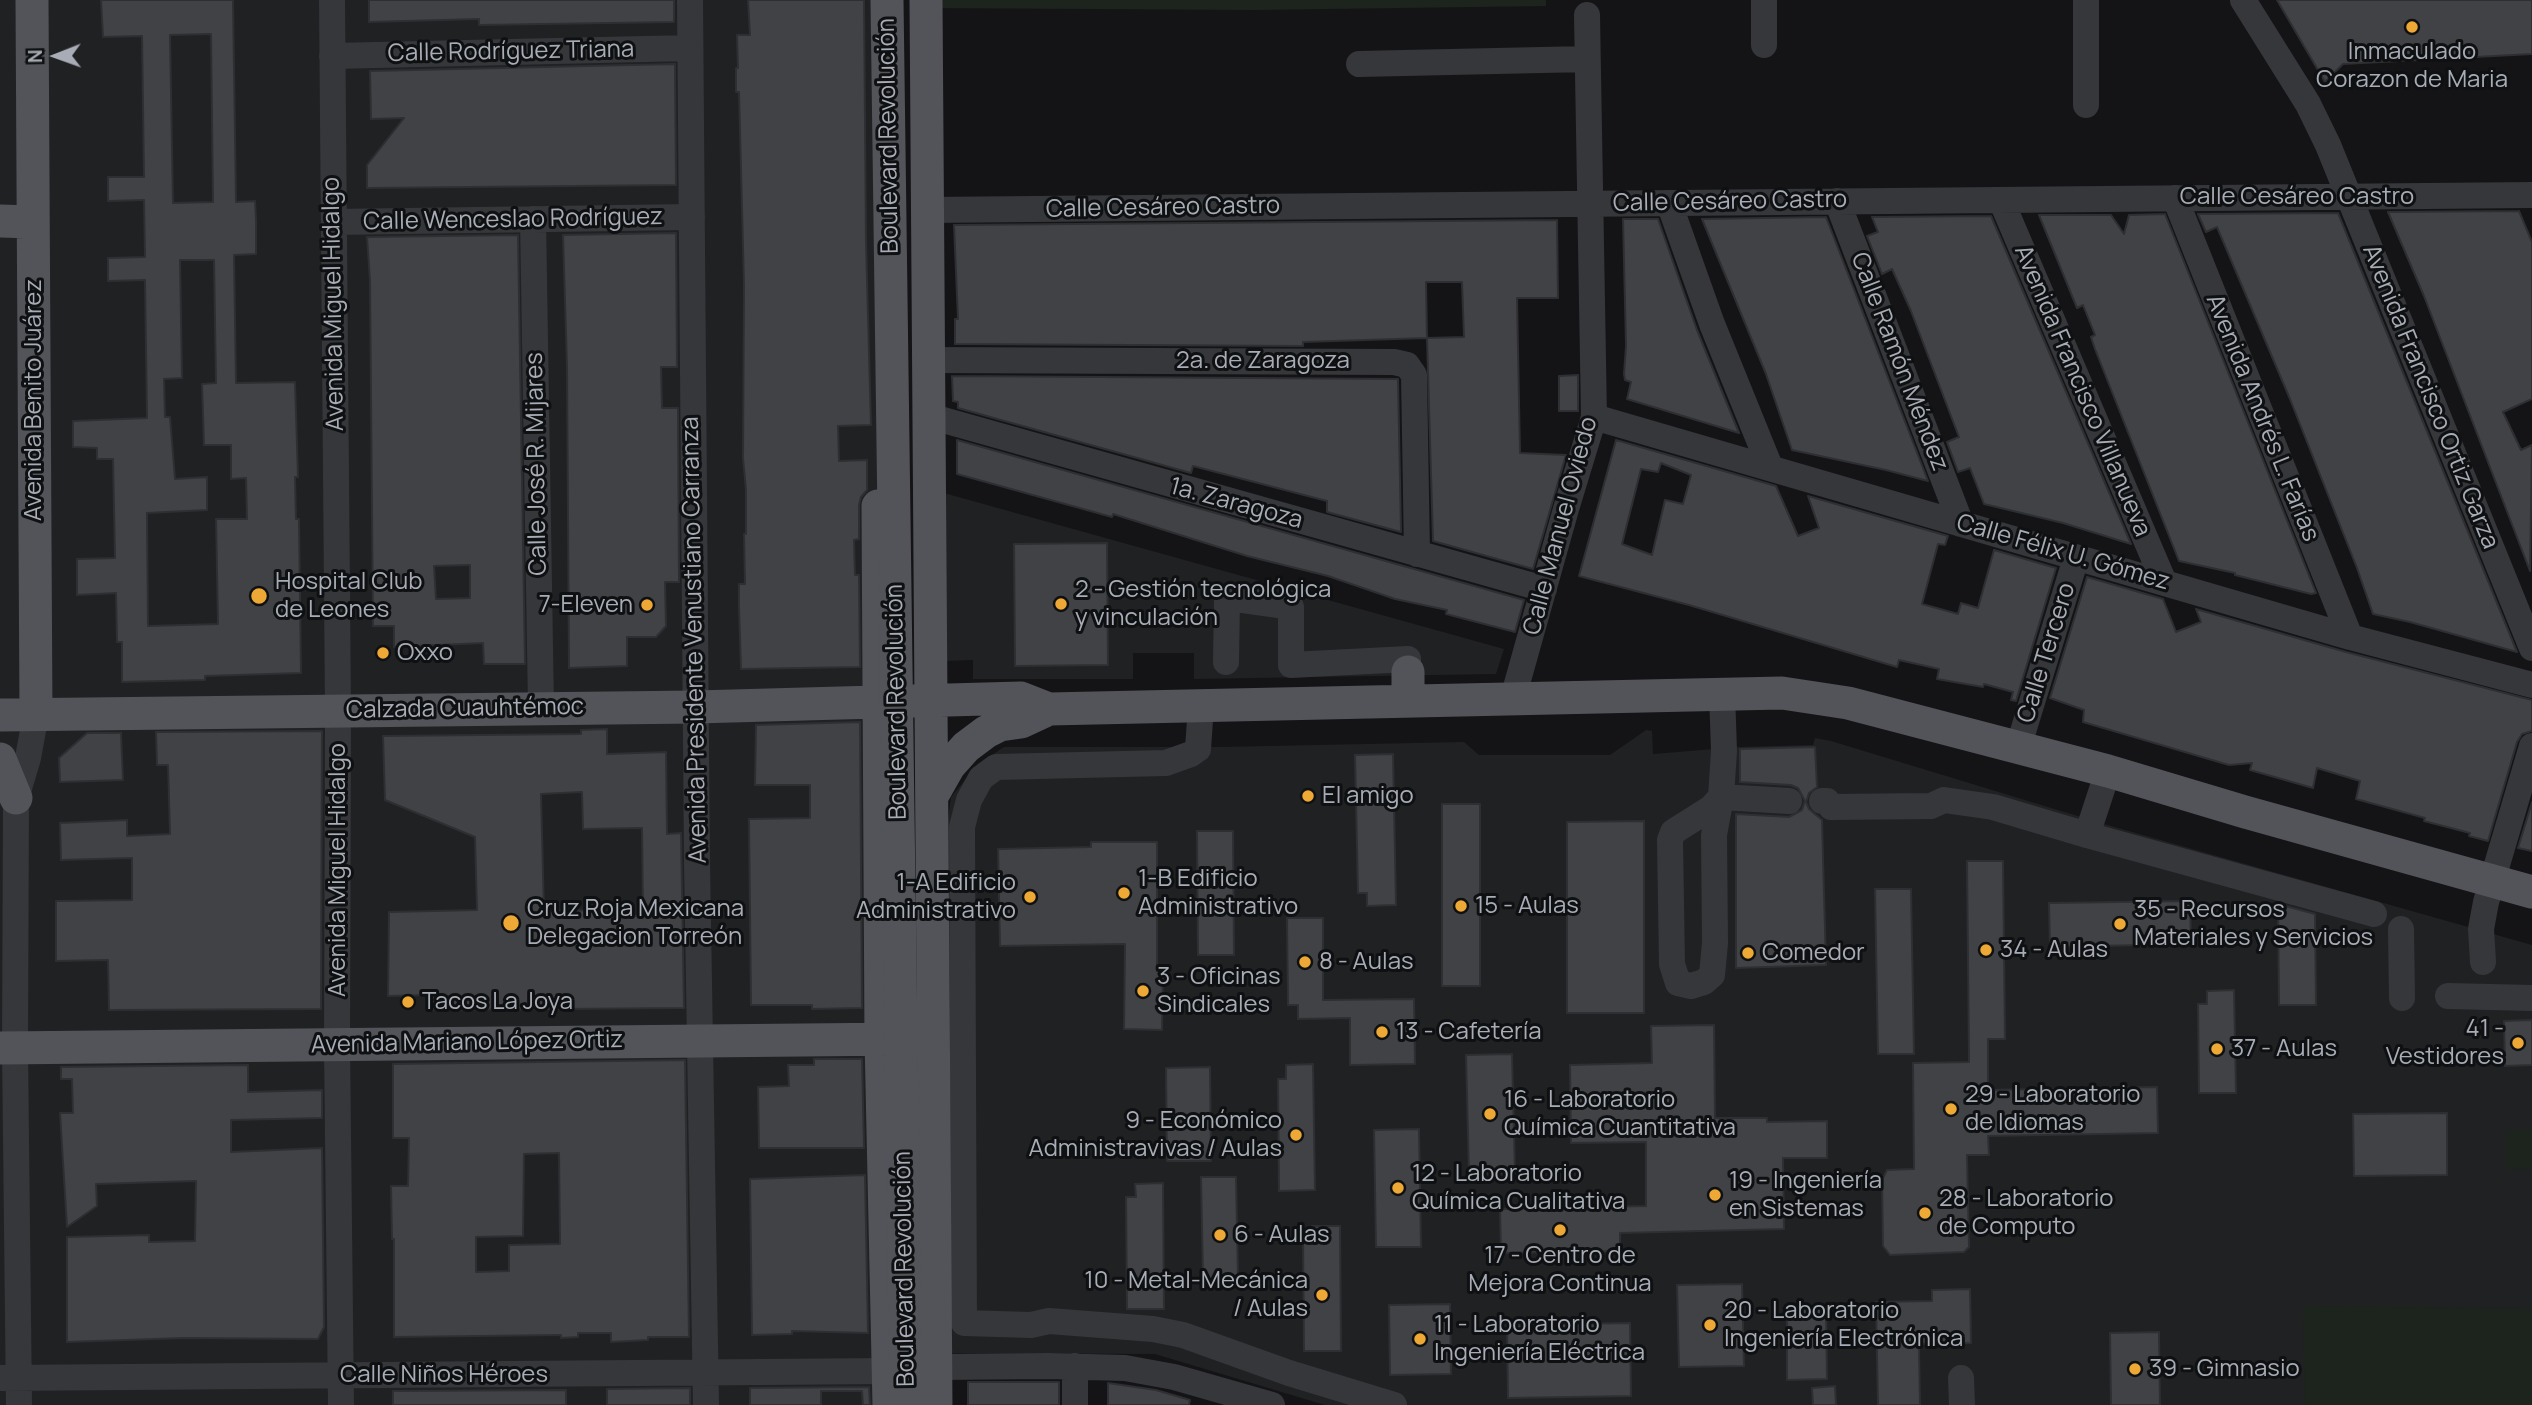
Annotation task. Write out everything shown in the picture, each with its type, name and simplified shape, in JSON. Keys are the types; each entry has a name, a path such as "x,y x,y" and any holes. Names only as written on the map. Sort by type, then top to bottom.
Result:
{"main road":[{"name":"Avenida Benito Juárez","path":"32,0 36,715"},
{"path":"874,0 881,1039 889,1405"},
{"name":"Boulevard Revolución","path":"887,0 906,1405"},
{"name":"Boulevard Revolución","path":"903,0 919,1405"},
{"name":"Boulevard Revolución","path":"926,0 936,1405"},
{"path":"0,221 33,222"},
{"path":"878,522 881,528 900,532 910,531 929,521"},
{"path":"932,796 950,766 966,747 986,732 1000,725 1021,722 1049,709 1200,705 1408,687 1513,698 1782,693 1836,701 2108,771 2532,892"},
{"name":"Calzada Cuauhtémoc","path":"0,715 696,707 1021,698 1049,709"},
{"name":"Avenida Benito Juárez","path":"0,759 16,798"},
{"name":"Avenida Mariano López Ortiz","path":"8,1048 934,1039"}],"street":[{"name":"Avenida Miguel Hidalgo","path":"332,0 341,1405"},
{"name":"Avenida Presidente Venustiano Carranza","path":"690,0 706,1405"},
{"path":"1764,0 1764,45"},
{"path":"2086,0 2086,104"},
{"name":"Avenida Francisco Ortiz Garza","path":"2243,0 2308,104 2532,648"},
{"name":"Calle Manuel Oviedo","path":"1513,698 1594,417 1587,15"},
{"name":"Calle Rodríguez Triana","path":"332,55 690,48"},
{"path":"1359,64 1587,59"},
{"name":"Calle Cesáreo Castro","path":"928,210 2532,196"},
{"name":"Avenida Andrés L. Farías","path":"2175,198 2350,637"},
{"name":"Avenida Francisco Villanueva","path":"2001,200 2164,582"},
{"name":"Calle Ramón Méndez","path":"1837,201 1961,524"},
{"path":"1669,203 1712,324 1770,467"},
{"name":"Calle Wenceslao Rodríguez","path":"334,222 692,217"},
{"name":"Calle José R. Mijares","path":"533,219 541,708"},
{"name":"2a. de Zaragoza","path":"928,360 1394,362 1407,365 1414,375 1417,554"},
{"name":"1a. Zaragoza","path":"929,416 1544,589"},
{"name":"Calle Félix U. Gómez","path":"1594,417 2350,637 2532,685"},
{"name":"Calle Tercero","path":"2018,748 2076,558"},
{"path":"1226,662 1227,598 1291,607 1291,665 1408,659 1408,687"},
{"path":"1721,797 1711,808 1673,832 1670,840 1672,964 1678,983 1691,986 1704,982 1712,975 1715,943 1714,835 1721,797 1724,751 1722,694"},
{"path":"1200,705 1198,749 1191,754 1166,763 996,767 981,778 969,800 962,827 964,1323 1031,1325 1049,1321 1153,1329 1183,1335 1289,1373 1394,1405"},
{"name":"Avenida Benito Juárez","path":"19,1405 10,1378 8,1048 16,798 28,758 36,715"},
{"path":"2483,962 2481,929 2492,880 2532,746"},
{"path":"2087,835 2108,771"},
{"path":"1721,797 1789,801"},
{"path":"1825,801 1831,807 1931,806 1944,800 1993,807 2374,914"},
{"path":"2402,929 2402,998"},
{"path":"2448,996 2532,998"},
{"path":"937,1367 1074,1366 1153,1372 1216,1397 1272,1405"},
{"path":"1074,1366 1075,1405"},
{"name":"Calle Niños Héroes","path":"10,1378 889,1371"},
{"path":"1961,1378 1962,1405"}],"shaded area":[{"path":"0,0 876,0 897,1405 0,1405"},
{"path":"931,0 1546,0 1546,6 1253,10 930,8"},
{"path":"944,493 1504,649 1496,674 1194,679 1194,653 1133,653 1133,679 973,679 973,660 946,661"},
{"path":"1646,730 1652,731 1653,754 1738,747 1813,745 1815,738 1831,741 2104,824 2532,945 2532,1405 1325,1405 1155,1354 952,1353 945,841 951,797 978,764 1004,747 1219,747 1464,742 1479,755 1610,755"},
{"path":"2506,1130 2532,1130 2532,1169 2507,1170"},
{"path":"2303,1306 2532,1309 2532,1405 2305,1405"}],"building":[{"path":"101,0 233,0 236,202 255,201 256,219 256,254 234,255 236,383 295,382 301,673 205,676 205,680 122,682 122,642 117,642 116,593 77,595 77,559 115,558 113,459 97,459 97,448 73,447 73,421 147,418 145,280 108,281 108,258 145,257 144,200 108,201 108,177 144,177 142,36 103,37","holes":["211,34 213,202 173,203 170,35","180,260 214,260 216,383 202,384 204,445 231,445 231,479 246,478 247,519 216,519 218,624 148,626 147,513 207,510 207,477 175,479 170,417 165,417 164,379 182,378"]},
{"path":"369,0 674,0 674,22 479,25 479,19 369,22"},
{"path":"748,0 864,0 871,425 838,426 839,461 867,460 867,490 859,505 859,539 854,540 855,575 859,575 860,667 741,669 739,584 745,584 746,490 743,458 744,286 739,92 736,92 736,68 737,35 750,35"},
{"name":"Inmaculado Corazon de Maria","path":"2277,0 2532,0 2532,54 2343,64 2325,82"},
{"path":"675,64 676,185 367,188 367,165 404,118 371,119 370,71"},
{"path":"2519,211 2532,242 2532,399 2503,412 2521,450 2532,445 2530,571 2424,296 2388,212"},
{"path":"2338,213 2517,652 2373,614 2290,399 2217,227 2206,232 2198,214"},
{"path":"2165,214 2316,593 2311,594 2179,561 2095,349 2091,337 2095,335 2083,305 2077,308 2039,215 2111,215 2124,234 2129,215"},
{"path":"1991,216 2131,544 2063,523 1984,504 1970,468 1958,472 1947,442 1959,437 1911,311 1892,269 1882,274 1867,236 1878,232 1872,217"},
{"path":"1826,217 1928,481 1792,450 1766,374 1702,219"},
{"path":"1623,219 1658,219 1697,330 1739,433 1627,399 1631,382 1625,380 1624,374 1626,346"},
{"path":"1557,220 1558,298 1517,298 1520,453 1566,455 1533,569 1433,541 1427,338 1303,342 1303,346 955,344 955,319 958,319 954,225","holes":["1426,282 1462,282 1464,337 1427,338"]},
{"path":"676,233 677,367 661,367 662,408 678,408 679,582 665,582 666,626 656,637 627,637 627,666 569,668 567,367 563,235"},
{"path":"518,235 525,664 484,664 483,643 394,647 394,626 373,626 370,281 367,237","holes":["470,565 470,598 436,599 434,566"]},
{"path":"1578,375 1578,411 1559,411 1559,376"},
{"path":"952,376 1398,379 1401,532 1327,512 1327,501 1193,466 1191,473 958,408 958,402 953,401"},
{"path":"957,440 1524,600 1515,632 1446,614 1447,610 1395,599 1328,576 1247,556 1113,514 1112,517 957,474"},
{"path":"1616,440 1776,486 1798,536 1819,528 1808,496 1948,536 1945,545 1938,544 1922,604 1958,614 1961,603 1978,608 1994,550 2056,568 2016,701 2011,700 2013,692 1984,684 1983,687 1937,679 1939,669 1899,660 1897,667 1689,605 1579,576","holes":["1661,463 1691,475 1683,504 1665,500 1652,555 1622,544 1641,469 1658,472"]},
{"name":"2 - Gestión tecnológica y vinculación","path":"1107,543 1108,665 1015,666 1014,544"},
{"path":"2087,577 2163,599 2176,632 2201,622 2196,609 2346,652 2532,700 2532,731 2522,734 2517,742 2488,841 2469,836 2470,833 2424,821 2425,818 2356,799 2360,781 2317,768 2313,788 2250,770 2252,763 2229,765 2083,722 2084,710 2050,698"},
{"path":"860,722 862,1008 812,1009 812,1005 751,1005 749,819 810,818 810,785 755,785 756,725"},
{"path":"607,729 607,754 666,752 667,834 681,833 684,1008 429,1010 428,995 388,996 389,912 477,910 475,837 385,800 383,736 581,734 581,730","holes":["582,792 583,829 642,828 643,916 605,916 605,910 544,911 541,794"]},
{"path":"322,731 321,1009 109,1010 108,960 56,961 56,901 132,900 132,858 61,860 60,823 127,820 127,836 170,834 168,765 157,765 156,732"},
{"path":"87,733 121,733 123,780 60,782 59,758"},
{"path":"1815,747 1817,787 1809,793 1806,802 1809,809 1822,820 1826,965 1736,968 1736,814 1789,817 1802,810 1805,801 1798,788 1791,785 1740,782 1740,749"},
{"path":"1393,754 1396,905 1367,906 1367,893 1358,893 1355,755"},
{"path":"2532,802 2532,851 2518,848"},
{"name":"15 - Aulas","path":"1442,804 1480,804 1480,986 1442,986"},
{"path":"1644,821 1644,1013 1567,1013 1567,822"},
{"path":"1197,831 1233,831 1234,955 1198,955"},
{"path":"1091,842 1157,842 1157,971 1163,971 1162,1030 1124,1029 1125,944 1000,946 998,849 1091,847"},
{"path":"1967,861 2003,861 2005,1039 1988,1039 1988,1090 2157,1087 2158,1133 1988,1136 1989,1155 1967,1155 1969,1247 1964,1252 1890,1255 1883,1246 1882,1180 1887,1170 1914,1169 1913,1063 1969,1062"},
{"path":"1875,889 1911,889 1914,1054 1878,1054"},
{"name":"35 - Recursos Materiales y Servicios","path":"2190,901 2191,944 2050,947 2049,903"},
{"path":"2278,904 2315,914 2316,1005 2279,1005"},
{"path":"1287,918 1323,918 1323,1000 1414,999 1415,1064 1350,1065 1350,1018 1298,1019 1298,1005 1288,1005"},
{"name":"37 - Aulas","path":"2234,990 2236,1093 2199,1093 2198,1004 2207,1004 2207,991"},
{"name":"41 - Vestidores","path":"2532,1020 2532,1065 2505,1066 2504,1021"},
{"path":"1714,1025 1715,1118 1767,1118 1767,1122 1827,1121 1827,1158 1783,1158 1784,1229 1620,1233 1620,1251 1501,1253 1500,1209 1646,1206 1646,1142 1571,1143 1570,1065 1652,1063 1651,1026"},
{"name":"16 - Laboratorio Química Cuantitativa","path":"1512,1054 1515,1173 1469,1174 1466,1055"},
{"path":"814,1059 862,1059 864,1148 759,1148 758,1087 789,1086 788,1065 814,1065"},
{"path":"685,1060 689,1337 648,1337 648,1340 611,1342 611,1333 578,1333 578,1337 561,1338 561,1335 394,1337 391,1186 408,1186 409,1138 393,1138 393,1064","holes":["559,1153 560,1244 509,1245 509,1271 476,1272 476,1237 523,1236 524,1154"]},
{"name":"9 - Económico Administravivas / Aulas","path":"1313,1064 1315,1190 1279,1191 1278,1079 1286,1079 1286,1065"},
{"path":"248,1065 248,1092 322,1090 322,1118 231,1120 231,1152 322,1148 324,1327 318,1339 183,1338 67,1342 67,1237 149,1235 149,1242 195,1241 196,1181 96,1184 97,1206 67,1227 60,1113 73,1113 72,1079 61,1079 61,1067"},
{"path":"1210,1067 1211,1161 1167,1161 1166,1068"},
{"path":"2447,1113 2447,1175 2354,1176 2353,1114"},
{"name":"12 - Laboratorio Química Cualitativa","path":"1419,1129 1421,1247 1376,1247 1374,1130"},
{"path":"865,1175 868,1333 792,1331 792,1334 752,1335 750,1179"},
{"name":"6 - Aulas","path":"1201,1177 1236,1177 1238,1279 1203,1279"},
{"path":"1163,1183 1164,1309 1127,1309 1126,1197 1136,1197 1135,1184"},
{"name":"10 - Metal-Mecánica / Aulas","path":"1312,1226 1340,1226 1341,1351 1304,1351 1303,1238 1312,1238"},
{"name":"20 - Laboratorio Ingeniería Electrónica","path":"1742,1284 1744,1366 1679,1367 1677,1285"},
{"path":"1970,1289 1971,1343 1919,1344 1920,1405 1878,1405 1876,1302 1932,1301 1932,1290"},
{"name":"11 - Laboratorio Ingeniería Eléctrica","path":"1450,1304 1451,1374 1390,1375 1389,1305"},
{"path":"1787,1306 1826,1306 1827,1379 1787,1380"},
{"path":"1630,1323 1631,1396 1508,1398 1507,1325"},
{"name":"39 - Gimnasio","path":"2159,1332 2160,1405 2111,1405 2110,1333"},
{"path":"968,1382 1059,1382 1059,1405 968,1405"},
{"path":"1108,1383 1156,1390 1190,1400 1189,1405 1108,1405"},
{"path":"1835,1386 1836,1405 1813,1405 1812,1388"},
{"path":"869,1387 870,1405 863,1405 862,1391 821,1391 821,1405 750,1405 750,1388"},
{"path":"690,1388 690,1405 607,1405 607,1389"},
{"path":"566,1390 566,1405 393,1405 393,1391"}],"place":[{"name":"Inmaculado Corazon de Maria","path":"2412,27"},
{"name":"Hospital Club de Leones","path":"259,596"},
{"name":"2 - Gestión tecnológica y vinculación","path":"1061,604"},
{"name":"7-Eleven","path":"647,605"},
{"name":"Oxxo","path":"383,653"},
{"name":"El amigo","path":"1308,796"},
{"name":"1-B Edificio Administrativo","path":"1124,893"},
{"name":"1-A Edificio Administrativo","path":"1030,897"},
{"name":"15 - Aulas","path":"1461,906"},
{"name":"Cruz Roja Mexicana Delegacion Torreón","path":"511,923"},
{"name":"35 - Recursos Materiales y Servicios","path":"2120,924"},
{"name":"34 - Aulas","path":"1986,950"},
{"name":"Comedor","path":"1748,953"},
{"name":"8 - Aulas","path":"1305,962"},
{"name":"3 - Oficinas Sindicales","path":"1143,991"},
{"name":"Tacos La Joya","path":"408,1002"},
{"name":"13 - Cafetería","path":"1382,1032"},
{"name":"41 - Vestidores","path":"2518,1043"},
{"name":"37 - Aulas","path":"2217,1049"},
{"name":"29 - Laboratorio de Idiomas","path":"1951,1109"},
{"name":"16 - Laboratorio Química Cuantitativa","path":"1490,1114"},
{"name":"9 - Económico Administravivas / Aulas","path":"1296,1135"},
{"name":"12 - Laboratorio Química Cualitativa","path":"1398,1188"},
{"name":"19 - Ingeniería en Sistemas","path":"1715,1195"},
{"name":"28 - Laboratorio de Computo","path":"1925,1213"},
{"name":"17 - Centro de Mejora Continua","path":"1560,1230"},
{"name":"6 - Aulas","path":"1220,1235"},
{"name":"10 - Metal-Mecánica / Aulas","path":"1322,1295"},
{"name":"20 - Laboratorio Ingeniería Electrónica","path":"1710,1325"},
{"name":"11 - Laboratorio Ingeniería Eléctrica","path":"1420,1339"},
{"name":"39 - Gimnasio","path":"2135,1369"}]}
